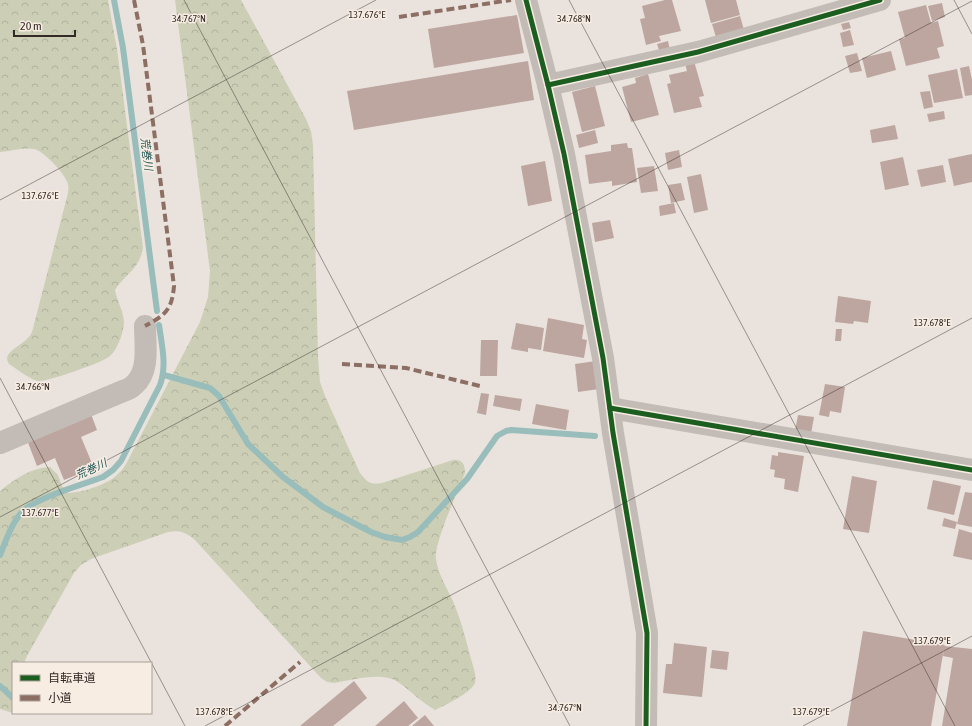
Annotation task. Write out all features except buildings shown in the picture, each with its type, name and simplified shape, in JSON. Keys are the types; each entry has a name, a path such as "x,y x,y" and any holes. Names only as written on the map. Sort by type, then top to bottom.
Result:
{"street":[{"path":"526,0 564,154 603,358 647,633 646,726"},
{"path":"548,85 698,52 880,0"},
{"path":"0,443 134,385 142,376 145,364 146,326"},
{"path":"610,408 972,470"}],"green space":[{"path":"0,0 108,0 117,49 143,248 135,266 115,290 124,323 120,341 113,353 106,359 87,367 38,381 27,376 9,364 7,359 8,355 25,341 32,332 68,193 68,185 59,169 38,150 26,148 0,152"},
{"path":"175,0 241,0 306,119 311,131 313,145 318,357 320,382 360,473 369,482 378,484 453,460 459,460 464,465 465,473 442,530 436,551 436,559 437,565 461,623 476,677 473,687 451,702 435,710 425,704 398,682 384,677 358,678 334,683 327,682 321,678 194,539 185,533 175,531 168,532 91,559 81,565 74,573 24,662 12,662 12,713 0,709 0,491 11,482 36,469 50,467 58,475 62,486 68,493 74,493 94,487 114,478 118,474 126,464 200,322 208,297 210,271"}],"waterway":[{"name":"荒巻川","path":"114,0 123,48 157,311"},
{"name":"荒巻川","path":"0,555 15,522 22,512 28,507 72,487 103,477 113,470 121,461 160,385 162,378 164,363 159,325"},
{"path":"164,375 210,388 219,396 248,444 283,477 323,507 371,532 385,537 402,540 418,532 467,479 497,436 506,431 511,430 595,436"},
{"path":"0,686 12,697"}],"marked path":[{"path":"134,0 143,45 174,286 172,300 167,310 163,315 145,326"},
{"path":"399,17 511,0"},
{"path":"342,364 406,368 480,386"},
{"path":"225,726 300,662"}],"cycle path":[{"path":"526,0 564,154 603,358 613,433 647,633 646,726"},
{"path":"548,85 698,52 880,0"},
{"path":"610,408 972,470"}]}
